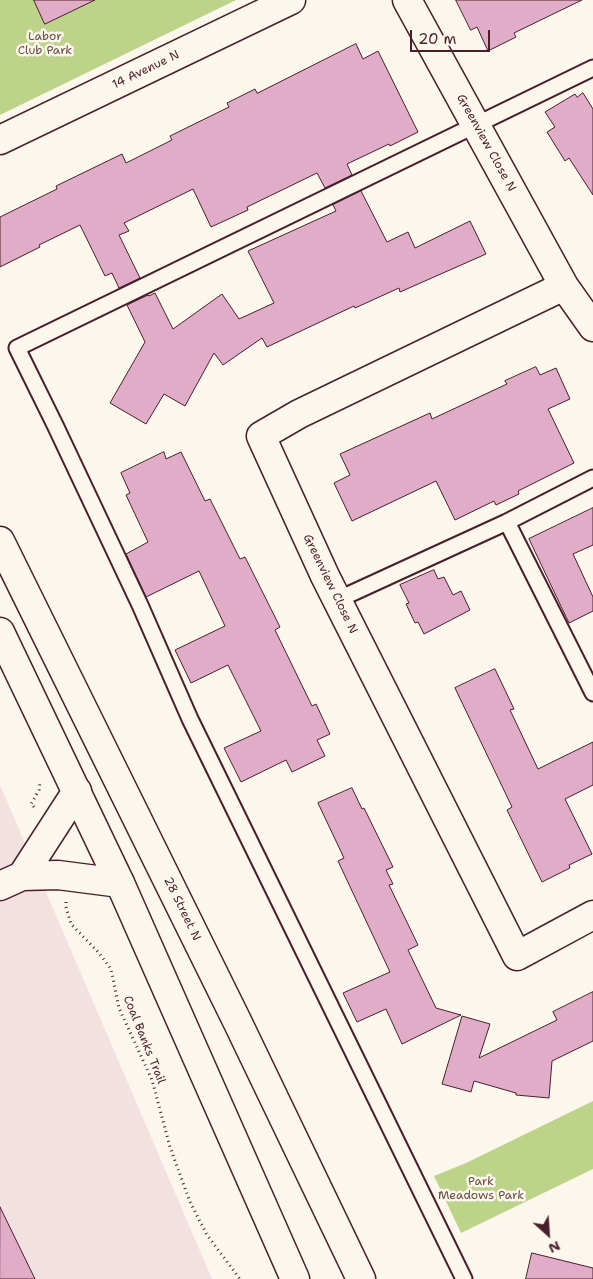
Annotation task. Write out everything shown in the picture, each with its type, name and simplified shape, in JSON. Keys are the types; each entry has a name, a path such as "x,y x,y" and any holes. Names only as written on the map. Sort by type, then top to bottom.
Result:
{"street":[{"name":"14 Avenue N","path":"0,140 292,0"},
{"name":"Greenview Close N","path":"407,0 564,286 593,327"},
{"name":"Greenview Close N","path":"564,286 299,414 260,436 337,600 517,956 593,916"},
{"name":"28 Street N","path":"0,541 237,1021 360,1279"},
{"path":"0,632 120,883 294,1279"},
{"path":"11,881 54,828 77,791"},
{"path":"11,881 58,875 120,883"}],"lane":[{"path":"464,1279 190,720 140,606 17,348 593,68"},
{"path":"337,600 507,522 593,478"},
{"path":"507,522 593,693"}],"path":[{"path":"40,780 39,790 31,804 54,828"},
{"name":"Coal Banks Trail","path":"71,877 66,907 71,924 99,953 111,969 119,1008 152,1080 170,1147 190,1202 207,1235 240,1279"}],"shaded area":[{"path":"0,785 212,1279 0,1279"}],"green space":[{"name":"Labor Club Park","path":"0,0 236,0 0,115"},
{"name":"Park Meadows Park","path":"593,1101 593,1169 461,1233 434,1176 466,1163"}],"building":[{"path":"34,0 95,0 45,24"},
{"path":"456,0 582,0 514,33 516,37 488,51 477,27 471,30"},
{"path":"356,44 363,59 378,51 418,132 347,164 352,175 325,188 317,173 247,207 248,210 211,227 193,189 124,223 129,231 119,235 140,278 119,288 112,273 105,276 80,225 0,267 0,217 57,189 56,186 122,154 126,163 172,140 170,136 229,107 227,103 255,89 257,93"},
{"path":"583,93 593,109 593,195 569,158 565,161 547,132 555,127 545,112 575,94 577,97"},
{"path":"361,191 387,242 408,232 415,248 470,221 486,254 400,292 399,288 355,308 354,306 267,347 262,338 223,365 214,353 185,406 164,394 146,424 110,403 145,342 127,305 155,293 173,329 222,294 239,319 274,303 248,251 336,211 333,205"},
{"path":"536,367 540,375 556,368 570,399 548,409 574,463 518,491 519,494 496,505 494,501 455,520 436,481 352,521 334,483 350,475 340,454 430,413 432,419 507,384 505,381"},
{"path":"164,452 166,459 181,452 205,501 210,499 240,559 245,557 280,627 275,630 312,706 316,704 330,734 317,740 325,756 292,772 286,760 241,782 224,748 261,731 228,665 191,683 175,650 225,626 199,571 146,597 126,554 148,542 126,495 130,493 121,473"},
{"path":"593,508 593,545 573,554 593,597 593,611 569,623 529,539"},
{"path":"434,570 438,579 444,577 453,595 461,591 470,610 424,634 418,622 415,623 406,604 409,603 400,585"},
{"path":"495,669 514,709 510,710 538,769 593,742 593,785 565,799 592,854 569,865 570,868 542,882 507,810 512,807 455,688"},
{"path":"352,788 393,867 386,870 393,884 389,885 418,945 408,950 436,1008 461,1015 402,1044 386,1009 357,1022 343,993 390,972 338,861 344,858 318,803"},
{"path":"593,992 593,1041 552,1061 549,1098 516,1095 516,1093 474,1081 471,1092 442,1084 462,1016 490,1024 479,1058 557,1020 553,1012"},
{"path":"0,1207 35,1279 0,1279"},
{"path":"532,1253 593,1268 593,1279 526,1279"}]}
